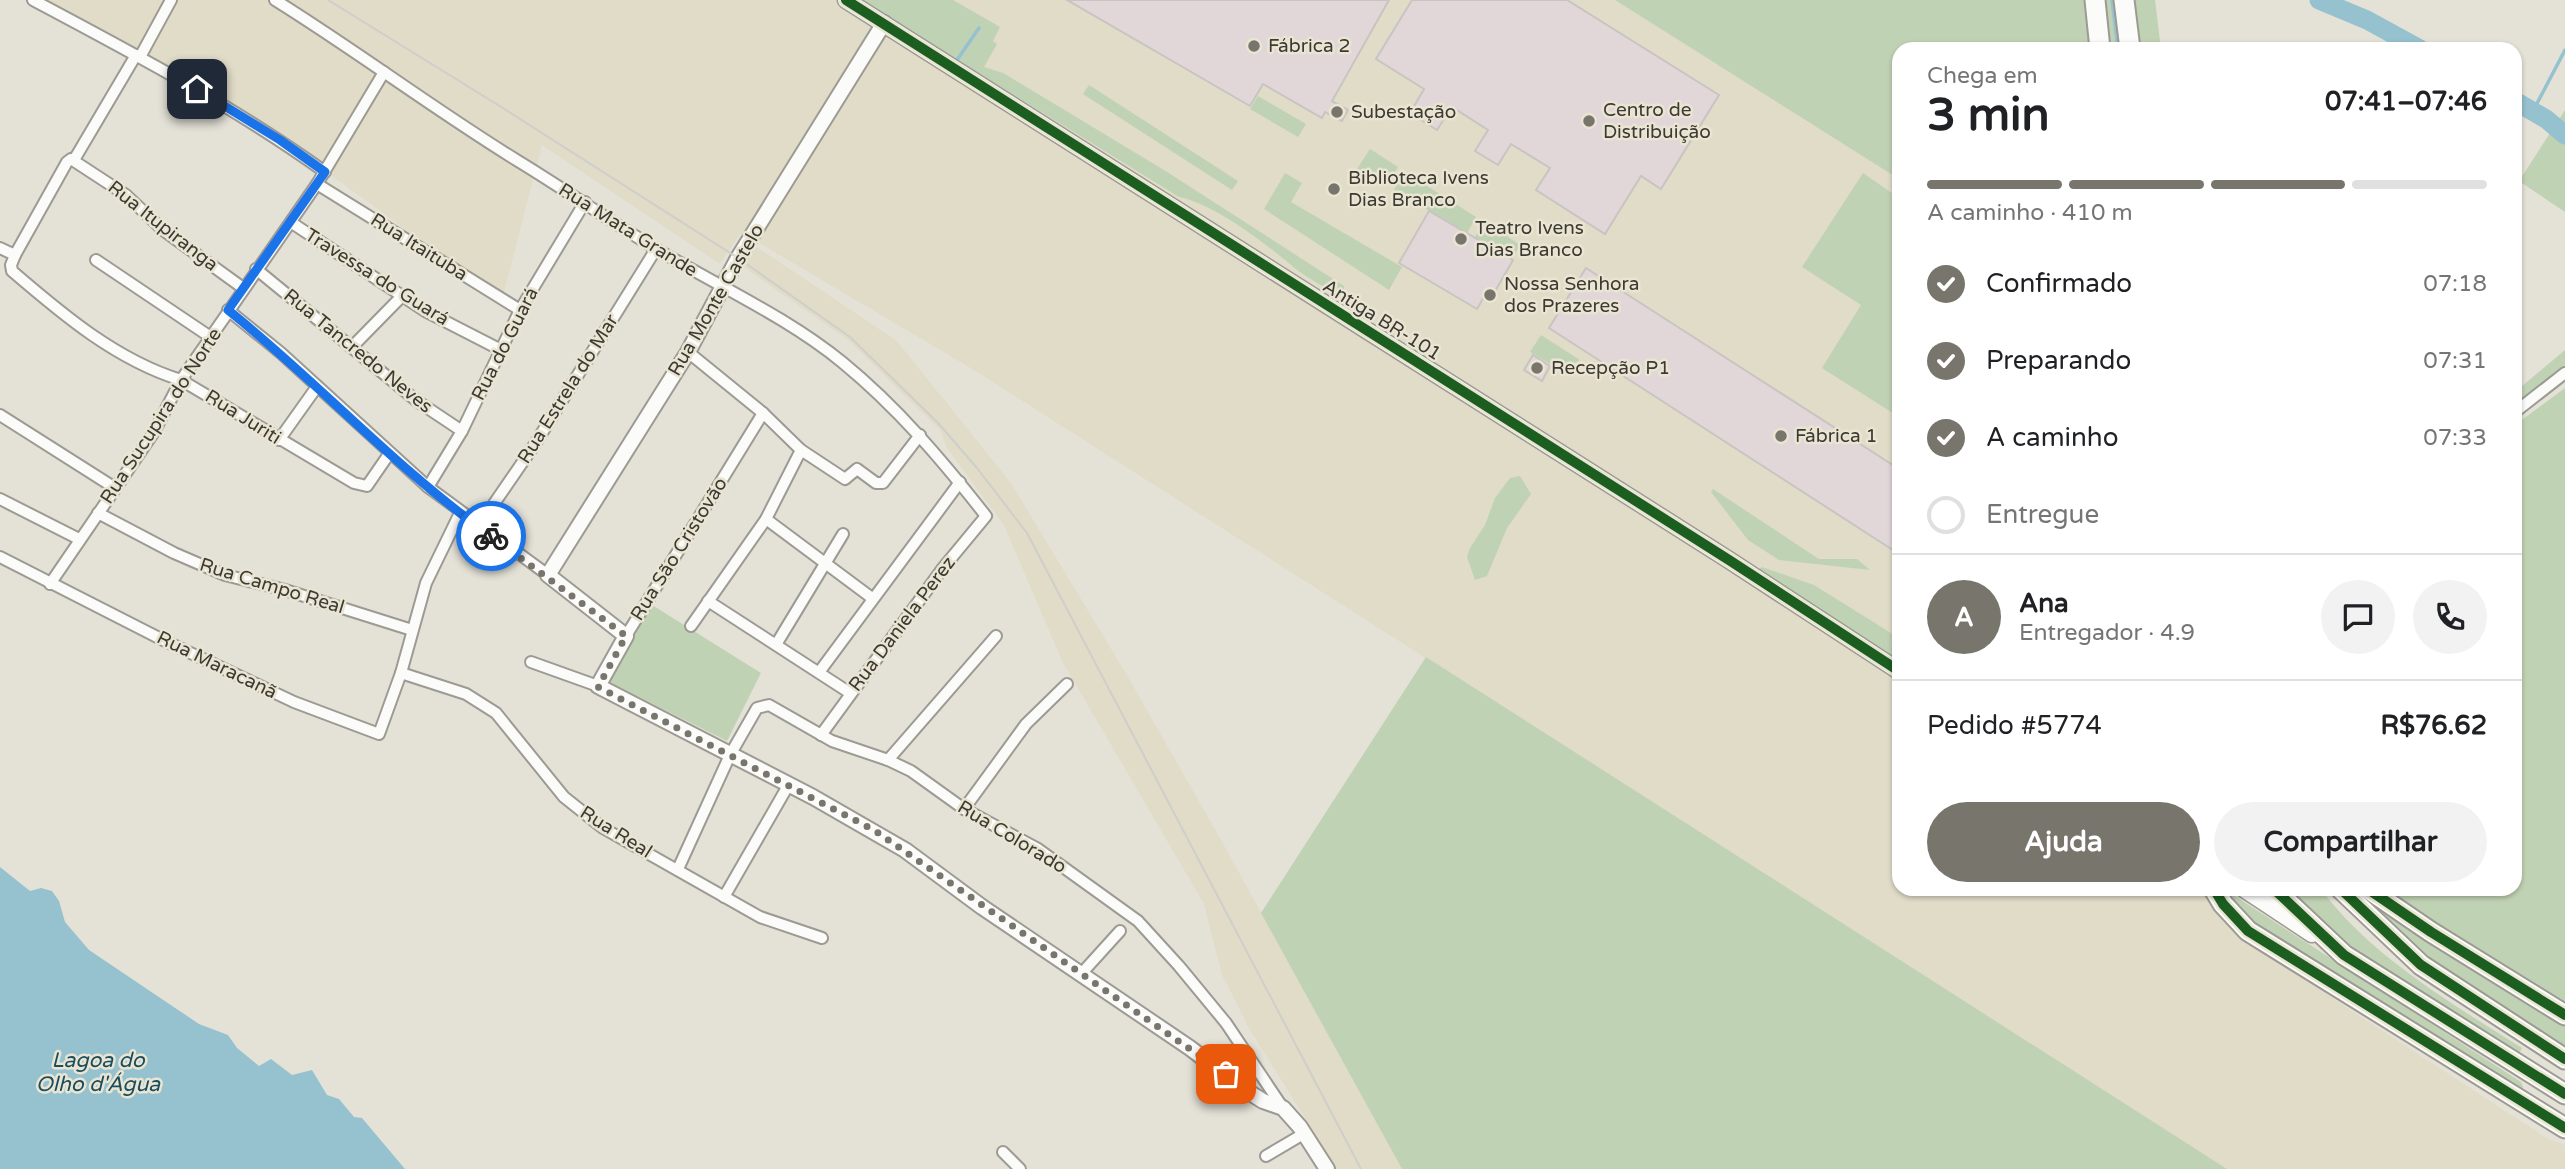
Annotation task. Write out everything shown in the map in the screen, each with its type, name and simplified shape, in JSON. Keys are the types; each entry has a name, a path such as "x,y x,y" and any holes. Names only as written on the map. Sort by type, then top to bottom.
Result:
{"highway":[{"path":"2095,0 2099,42"},
{"path":"2124,0 2129,42"},
{"path":"2218,896 2248,931 2565,1128"},
{"path":"2281,896 2344,955 2565,1094"},
{"path":"2348,896 2421,965 2565,1059"},
{"path":"2378,896 2565,1015"}],"main road":[{"name":"Antiga BR-101","path":"846,0 1718,553 1892,666"},
{"path":"2255,896 2344,955"}],"street":[{"path":"33,0 138,56 280,140 325,172"},
{"path":"0,248 15,255 67,162 78,162 171,0"},
{"name":"Rua Mata Grande","path":"275,0 656,249 722,288 781,318 821,346 887,402 920,435 986,516"},
{"name":"Rua Monte Castelo","path":"548,576 688,352 738,258 884,23"},
{"name":"Rua Sucupira do Norte","path":"50,584 154,432 181,380 212,338 243,288 292,223 384,72"},
{"name":"Rua Itupiranga","path":"78,162 126,195 163,230 243,288"},
{"name":"Rua Itaituba","path":"317,184 520,310"},
{"name":"Rua do Guará","path":"428,487 461,431 520,310 585,201"},
{"name":"Travessa do Guará","path":"292,223 401,297 501,349"},
{"name":"Rua Estrela do Mar","path":"478,527 535,444 656,249"},
{"name":"Rua Juriti","path":"15,255 12,271 56,309 133,360 181,380 362,487 367,486 389,454"},
{"path":"96,260 212,338"},
{"name":"Rua Tancredo Neves","path":"257,269 417,401 461,431"},
{"path":"353,346 401,297"},
{"path":"228,310 281,353 316,388 428,487 626,636"},
{"path":"688,352 763,413 801,450 845,480 857,469 881,484 920,435"},
{"path":"2522,407 2565,373"},
{"path":"279,440 316,388"},
{"name":"Rua São Cristovão","path":"598,687 626,636 763,413"},
{"path":"0,415 115,488"},
{"path":"691,626 766,519 801,450"},
{"path":"820,671 960,482"},
{"path":"0,499 79,539"},
{"name":"Rua Campo Real","path":"98,513 225,575 285,590 412,630"},
{"path":"401,673 429,576 460,513"},
{"name":"Rua Daniela Perez","path":"821,735 943,568 986,516"},
{"path":"766,519 872,598"},
{"path":"777,643 844,534"},
{"path":"0,557 50,584"},
{"name":"Rua Maracanã","path":"50,584 293,702 377,734 380,734 383,727 401,673"},
{"path":"708,601 850,692"},
{"path":"888,760 996,636"},
{"path":"531,662 598,687 874,830 1190,1048 1252,1094 1283,1108 1305,1133 1327,1169"},
{"name":"Rua Real","path":"401,673 457,690 487,706 506,722 564,797 582,813 760,917 822,938"},
{"path":"964,810 1026,724 1067,684"},
{"name":"Rua Colorado","path":"730,755 757,708 765,704 821,735 888,760 929,782 964,810 1038,849 1147,929 1226,1023 1283,1108"},
{"path":"678,869 730,755"},
{"path":"724,897 789,784"},
{"path":"1081,974 1120,930"},
{"path":"1266,1156 1305,1133"},
{"path":"1003,1152 1020,1169"}],"shaded area":[{"path":"32,0 1645,0 1892,136 1892,896 2210,896 2229,926 2248,943 2548,1139 2565,1145 2565,1169 2227,1169 974,370 744,234 740,234 720,264 542,145 502,300 313,162"},
{"path":"754,245 897,341 1011,483 1128,677 1225,847 1402,1169 1337,1169 1250,1030 1222,975 1204,904 1062,661 1004,525 947,448 940,430 848,340 742,266"}],"green space":[{"path":"846,0 953,0 1000,27 993,41 997,44 984,67 1003,73 1164,170 1344,286 1344,291 1339,296 1301,273 1225,217 1194,201 1179,197 980,74 974,82"},
{"path":"1615,0 2084,0 2090,42 1892,42 1892,175"},
{"path":"2103,0 2113,0 2120,42 2107,42"},
{"path":"2131,0 2155,0 2160,42 2137,42"},
{"path":"1089,85 1238,181 1232,190 1083,94"},
{"path":"1258,96 1306,124 1298,137 1250,109"},
{"path":"2565,110 2565,212 2522,183 2522,176"},
{"path":"1370,149 1398,167 1386,186 1357,169"},
{"path":"1405,172 1476,217 1467,233 1394,190"},
{"path":"1285,173 1302,183 1291,202 1402,267 1389,290 1264,209"},
{"path":"1863,173 1892,193 1892,413 1822,368 1861,305 1802,267"},
{"path":"1484,221 1520,245 1512,258 1475,237"},
{"path":"1541,335 1580,360 1562,371 1530,352"},
{"path":"2565,350 2565,365 2522,399 2522,386"},
{"path":"2565,388 2565,1005 2392,896 2522,896 2522,420"},
{"path":"1520,476 1531,494 1507,528 1487,576 1475,580 1467,557 1470,548 1485,525 1495,498 1510,478"},
{"path":"1713,489 1819,559 1857,559 1870,570 1779,560 1748,540 1711,492"},
{"path":"1762,567 1814,585 1892,634 1892,656 1771,579 1759,569"},
{"path":"652,605 761,673 727,741 609,682"},
{"path":"1426,657 2227,1169 1402,1169 1261,913"},
{"path":"2227,896 2235,896 2521,1082 2523,1087 2520,1092 2288,949 2231,908"},
{"path":"2289,896 2327,896 2363,936 2388,957 2441,996 2522,1048 2518,1056 2334,938"},
{"path":"2360,896 2565,1024 2565,1049 2428,958"}],"water":[{"name":"Lagoa do Olho d'Água","path":"0,867 30,891 41,888 52,891 59,901 65,922 89,950 199,1024 228,1035 237,1048 259,1066 271,1059 292,1075 312,1070 327,1095 339,1099 354,1117 362,1118 405,1169 0,1169"}],"building":[{"name":"Fábrica 2","path":"1067,0 1389,0 1332,101 1348,110 1342,121 1325,112 1322,118 1263,84 1250,106"},
{"name":"Centro de Distribuição","path":"1412,0 1567,0 1719,95 1661,189 1641,176 1605,234 1536,190 1550,168 1511,144 1498,165 1475,151 1488,130 1452,107 1437,130 1410,113 1424,89 1376,59"},
{"path":"1429,211 1513,260 1494,293 1488,290 1477,309 1399,263"},
{"name":"Fábrica 1","path":"1586,268 1892,465 1892,549 1549,328"},
{"name":"Recepção P1","path":"1533,355 1550,366 1542,381 1524,370"}],"waterway":[{"path":"2112,0 2117,42"},
{"path":"2319,0 2367,20 2407,42"},
{"path":"957,60 979,28"},
{"path":"2533,111 2565,50"},
{"path":"2522,105 2546,119 2565,135"}],"tram line":[{"path":"328,0 738,258 850,337 939,424 1027,533 1361,1169"}],"cycle path":[{"path":"846,0 1729,560 1892,666"},
{"path":"2218,896 2248,931 2565,1128"},
{"path":"2281,896 2344,955 2565,1094"},
{"path":"2348,896 2421,965 2565,1059"},
{"path":"2378,896 2565,1015"}],"way so far":[{"path":"491,536 626,636 598,687 874,830 1226,1074"}],"place":[{"name":"Fábrica 2","path":"1254,46"},
{"name":"Subestação","path":"1337,112"},
{"name":"Centro de Distribuição","path":"1589,121"},
{"name":"Biblioteca Ivens Dias Branco","path":"1334,189"},
{"name":"Teatro Ivens Dias Branco","path":"1461,239"},
{"name":"Nossa Senhora dos Prazeres","path":"1490,295"},
{"name":"Recepção P1","path":"1537,368"},
{"name":"Fábrica 1","path":"1781,436"}],"route":[{"path":"197,89 280,140 325,172 292,223 228,310 281,353 316,388 428,487 491,536"}]}
